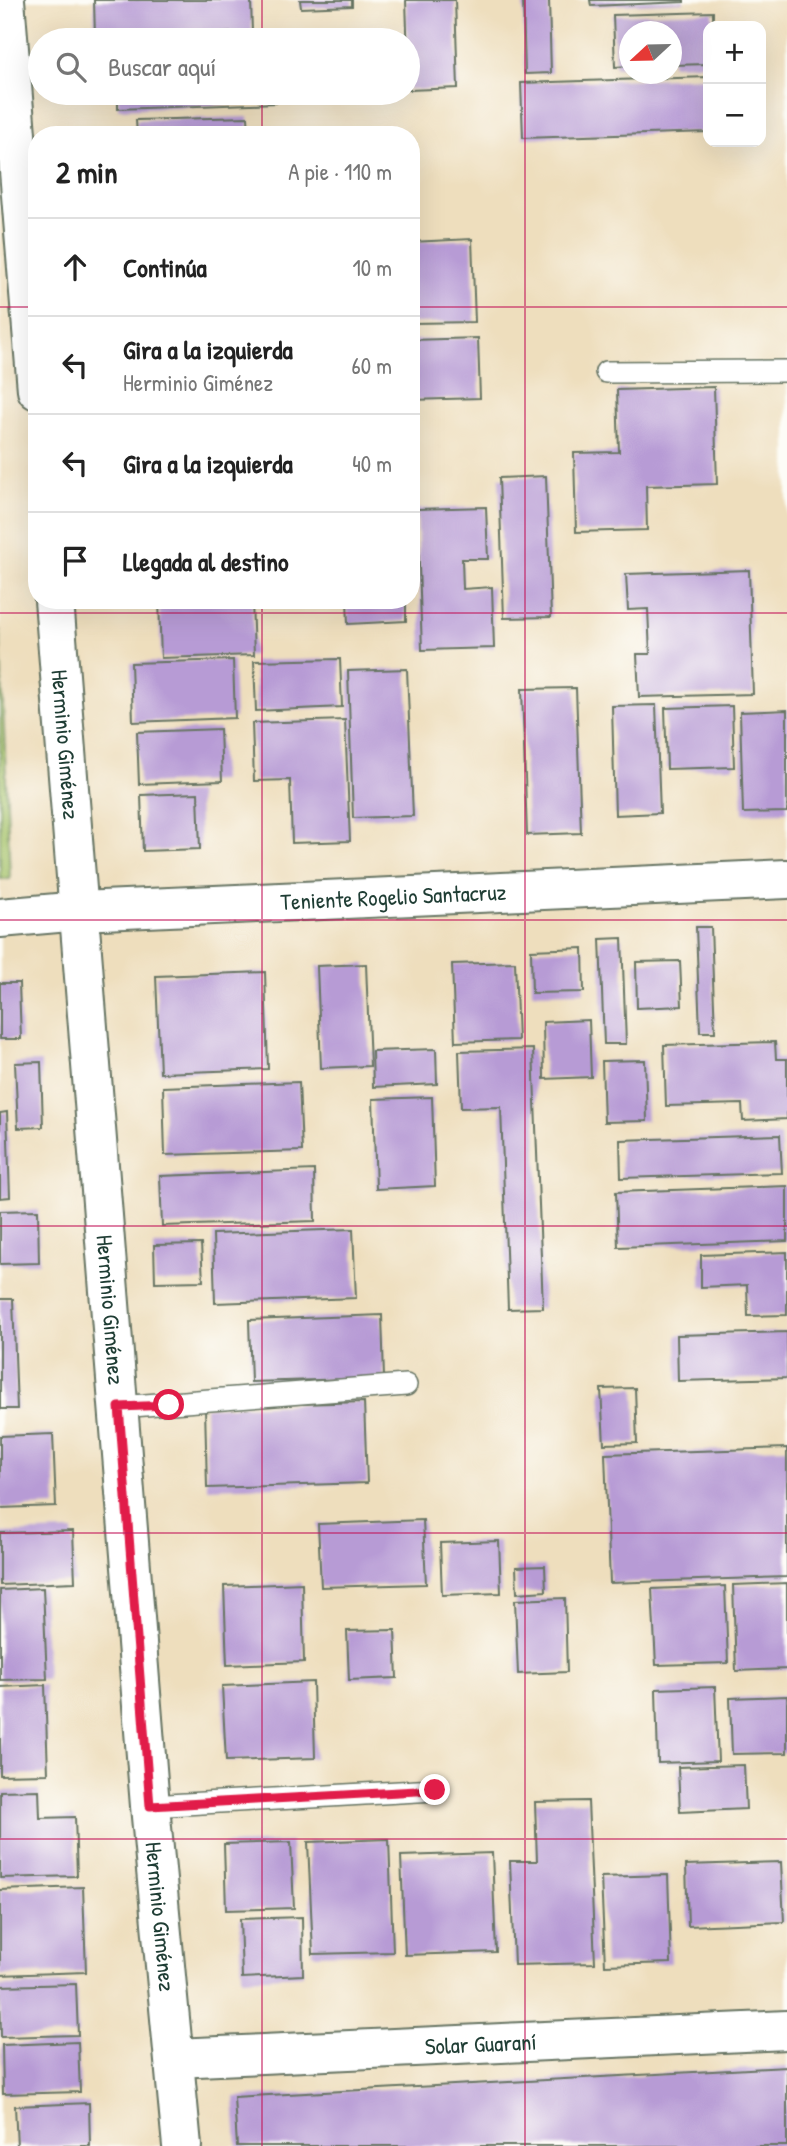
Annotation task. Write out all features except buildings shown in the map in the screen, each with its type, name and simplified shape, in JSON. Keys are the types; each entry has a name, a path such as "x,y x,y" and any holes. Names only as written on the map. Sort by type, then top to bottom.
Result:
{"street":[{"path":"5,0 28,280"},
{"name":"Herminio Giménez","path":"55,609 150,1806 182,2146"},
{"name":"Teniente Rogelio Santacruz","path":"0,918 80,911 787,879"},
{"name":"Solar Guaraní","path":"175,2058 787,2030"}],"lane":[{"path":"606,372 787,371"},
{"path":"119,1407 406,1385"},
{"path":"150,1806 435,1790"}],"green space":[{"path":"0,629 10,879 0,879"}],"route":[{"path":"169,1405 119,1407 150,1806 435,1790"}]}
